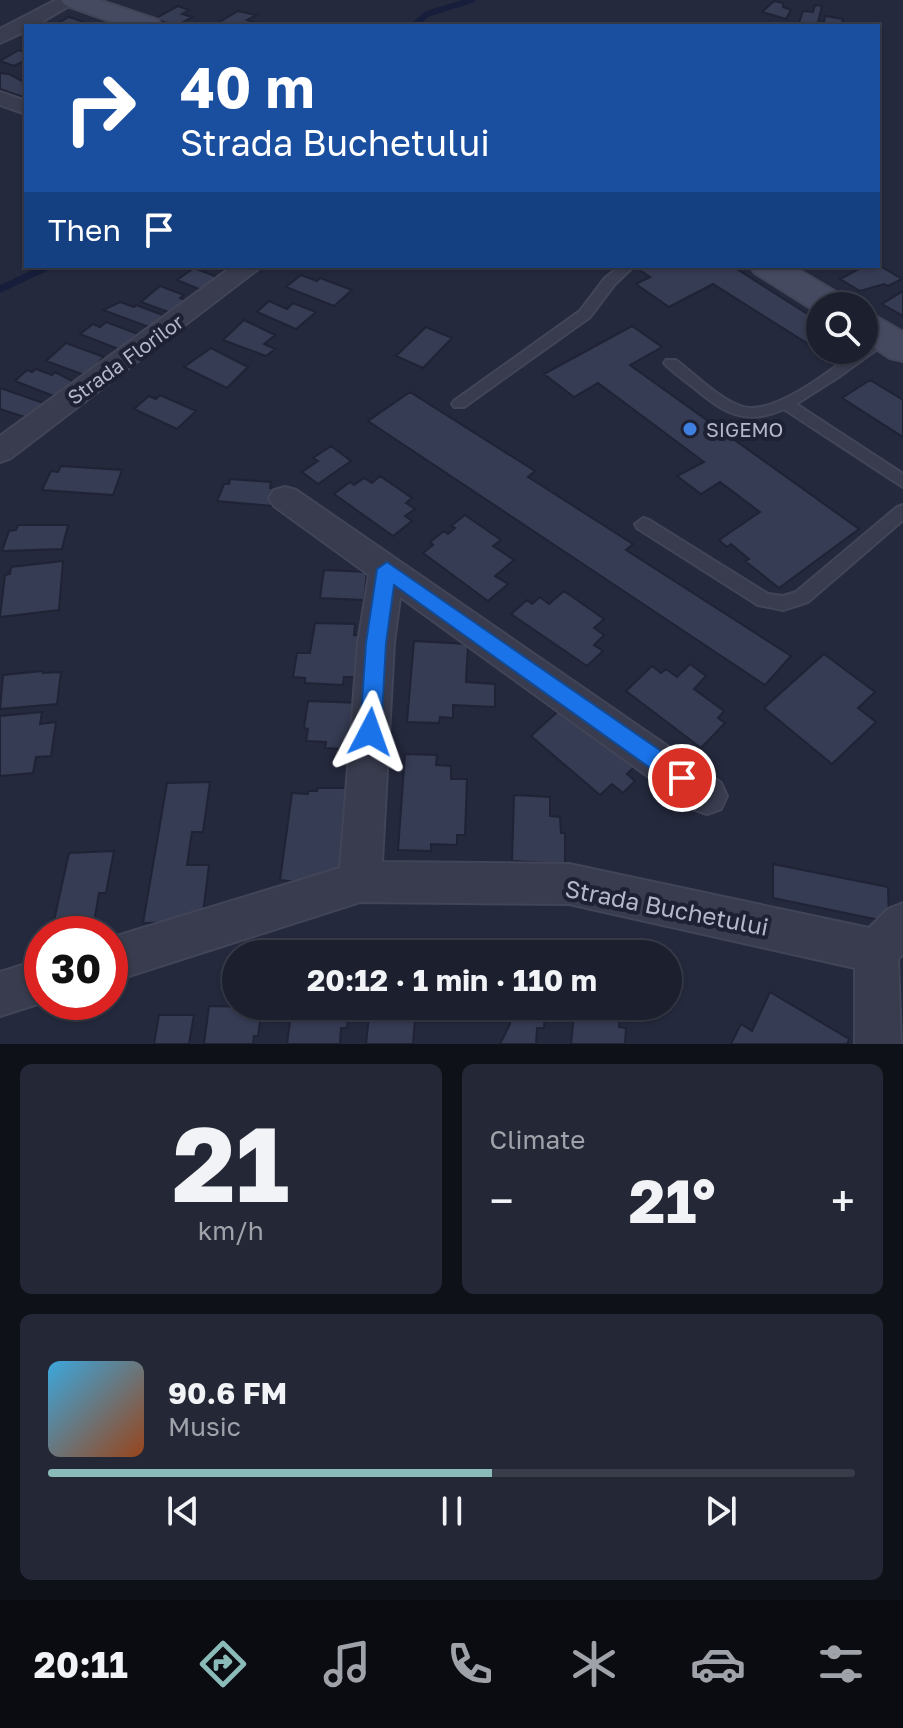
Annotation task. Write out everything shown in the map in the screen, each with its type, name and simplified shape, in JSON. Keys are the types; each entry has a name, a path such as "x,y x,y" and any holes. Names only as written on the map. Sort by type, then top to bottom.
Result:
{"main road":[{"path":"72,0 143,24"},
{"path":"770,268 810,292"}],"street":[{"path":"25,24 72,0"},
{"path":"0,37 24,25"},
{"path":"0,98 24,107"},
{"name":"Strada Florilor","path":"0,451 246,268"},
{"path":"285,498 707,796"},
{"path":"360,882 376,643 387,569"},
{"name":"Strada Buchetului","path":"128,954 360,882 569,884 889,937"},
{"path":"878,1044 889,937"},
{"path":"0,994 24,987"}],"lane":[{"path":"459,404 585,314 610,281 626,268"},
{"path":"671,363 738,411 763,414 786,404 884,337"},
{"path":"786,404 903,481"},
{"path":"643,524 764,600 783,603 802,597 903,511"}],"building":[{"path":"774,1 783,3 783,7 791,10 786,19 762,12"},
{"path":"815,5 822,6 818,22 824,22 825,16 843,19 842,24 799,24 803,11 813,12"},
{"path":"178,6 189,10 182,14 192,17 180,24 154,19"},
{"path":"238,11 256,15 247,20 260,24 216,24"},
{"path":"69,17 90,24 57,24"},
{"path":"19,50 24,52 24,61 14,66 0,61"},
{"path":"0,73 9,74 24,82 24,97 0,89"},
{"path":"880,266 902,279 888,286 884,284 860,291 840,279 860,268"},
{"path":"194,268 220,278 211,294 177,280"},
{"path":"735,268 806,313 806,343 713,284 669,307 636,284 650,277 640,270"},
{"path":"301,275 317,281 320,278 352,290 334,306 286,287"},
{"path":"160,286 184,295 180,298 194,303 179,316 141,302"},
{"path":"903,291 903,316 882,304"},
{"path":"269,301 287,309 293,303 316,312 296,329 257,312"},
{"path":"120,302 171,318 157,330 103,310"},
{"path":"244,320 275,335 264,344 275,349 266,356 223,340"},
{"path":"106,322 142,338 126,352 80,334 93,324 100,327"},
{"name":"SIGEMO","path":"632,326 662,347 630,365 859,529 779,588 745,561 749,559 731,544 727,547 719,540 760,512 720,482 701,494 677,476 704,462 598,383 574,397 544,374"},
{"path":"426,327 452,338 423,368 396,356"},
{"path":"66,343 104,357 100,361 106,363 90,377 46,361"},
{"path":"211,348 248,367 227,388 184,367"},
{"path":"36,369 52,375 55,372 80,385 64,400 15,381 27,370 32,372"},
{"path":"870,380 903,400 903,437 842,398"},
{"path":"0,388 52,406 37,421 0,409"},
{"path":"410,392 535,471 528,477 633,544 626,550 791,656 765,685 368,421"},
{"path":"160,395 196,411 177,429 134,409 149,396 156,399"},
{"path":"331,446 351,461 318,484 302,472 318,461 313,458"},
{"path":"61,466 122,470 113,495 42,490 51,471 58,472"},
{"path":"380,476 412,498 406,503 415,509 405,516 412,521 393,536 334,494 350,482 354,485 364,478 372,483"},
{"path":"230,479 271,482 270,488 278,489 273,506 217,501 224,484 229,484"},
{"path":"465,515 501,540 493,546 514,560 495,576 508,584 488,601 423,553 433,545 430,542 444,531 448,534 455,528 451,526"},
{"path":"18,525 68,525 62,549 2,551 9,531 16,530"},
{"path":"63,561 59,610 0,617 5,575 10,574 11,567"},
{"path":"324,570 367,572 364,600 320,598"},
{"path":"564,591 604,619 594,628 604,635 594,645 603,651 587,666 511,614 527,600 532,604 540,597 549,604"},
{"path":"315,623 355,624 354,635 365,636 360,677 344,677 343,685 305,683 305,678 293,677 297,653 310,653"},
{"path":"414,641 468,644 466,682 495,684 495,707 453,705 453,718 440,717 439,723 407,722"},
{"path":"824,654 875,692 858,708 876,722 832,764 764,708"},
{"path":"690,664 706,676 694,689 724,711 718,718 725,723 701,748 626,691 652,666 661,673 666,669 677,677"},
{"path":"61,672 57,704 0,709 3,675"},
{"path":"308,701 360,703 355,750 325,748 326,742 306,741 308,729 304,728"},
{"path":"567,703 643,759 627,774 635,781 623,793 612,784 600,795 531,736"},
{"path":"42,712 40,724 56,722 51,756 36,757 33,773 0,776 0,716"},
{"path":"405,754 437,755 436,765 451,766 451,779 467,779 465,835 457,835 457,845 431,844 431,851 398,850"},
{"path":"210,782 203,832 192,832 187,865 209,865 203,913 198,922 143,923 167,783"},
{"path":"318,788 348,788 339,887 280,880 292,793 308,794 308,791 317,791"},
{"path":"514,795 550,797 550,816 560,817 561,833 565,833 565,864 512,861"},
{"path":"114,851 106,893 99,893 95,916 55,916 69,853"},
{"path":"773,864 888,887 889,922 773,898"},
{"path":"770,992 849,1039 847,1044 731,1044 741,1024 752,1031"},
{"path":"209,1006 222,1006 222,1020 260,1020 258,1036 254,1036 253,1044 204,1044"},
{"path":"159,1015 194,1015 189,1044 154,1044"},
{"path":"290,1020 348,1020 347,1028 341,1028 340,1044 287,1044"},
{"path":"369,1020 415,1020 413,1044 366,1044"},
{"path":"510,1020 544,1020 544,1028 537,1028 536,1044 500,1044"},
{"path":"574,1020 619,1020 619,1027 626,1028 625,1044 571,1044"}],"waterway":[{"path":"415,24 427,14 472,0"},
{"path":"0,289 45,268"}],"place":[{"name":"SIGEMO","path":"690,429"}],"route":[{"path":"370,732 376,643 387,569 682,778"}]}
